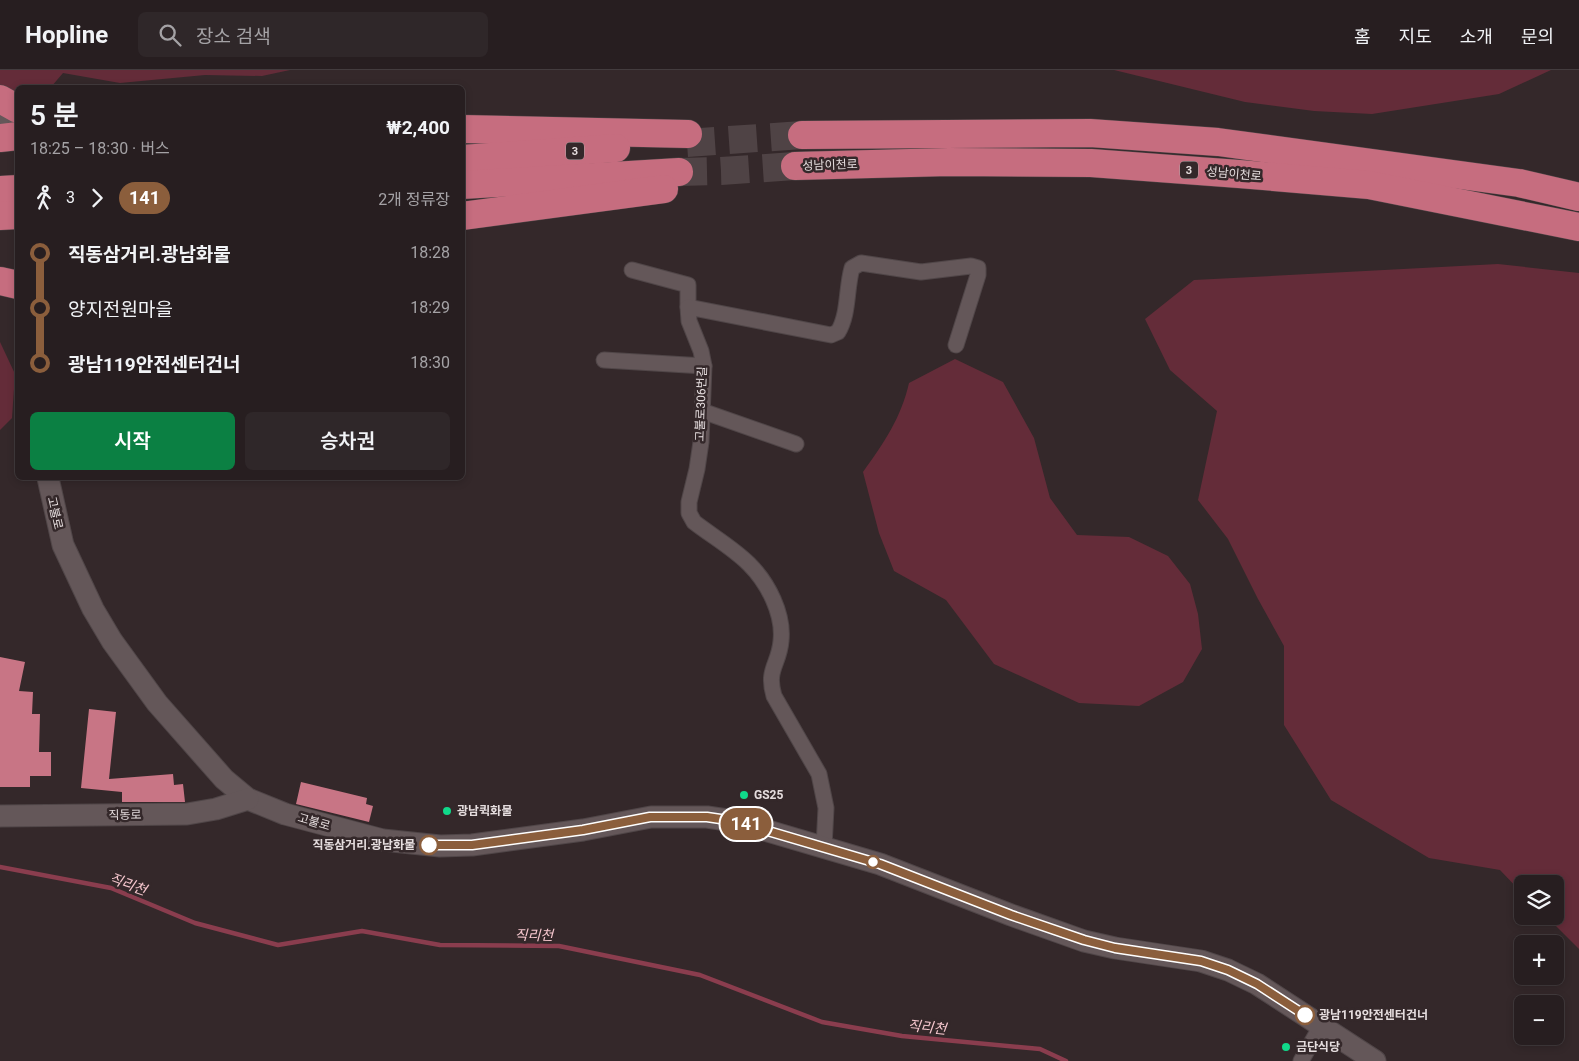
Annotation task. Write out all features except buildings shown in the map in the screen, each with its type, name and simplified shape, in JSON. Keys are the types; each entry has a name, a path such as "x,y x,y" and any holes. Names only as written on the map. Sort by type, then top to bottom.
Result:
{"highway":[{"path":"0,99 15,107"},
{"name":"3","path":"465,129 688,139 465,159"},
{"path":"802,135 1090,133 1218,142 1519,183 1579,193"},
{"name":"성남이천로","path":"795,166 949,162 1091,163 1239,174 1369,185 1579,227"},
{"name":"3","path":"465,185 677,180 465,215"},
{"path":"1519,183 1579,197"},
{"path":"0,190 15,189"},
{"path":"0,216 15,215"},
{"path":"0,272 15,272"},
{"path":"0,281 15,284"}],"street":[{"path":"0,115 13,137"},
{"path":"688,307 831,335 838,332 843,324 852,268 861,263 921,272 971,266 978,268 978,275 956,345"},
{"name":"고불로306번길","path":"632,270 688,285 689,321 701,351 704,366 701,442 698,469 689,502 689,513 694,522 750,564 777,607 782,641 770,673 770,683 774,696 819,774 826,808 824,847"},
{"path":"604,360 704,366"},
{"path":"702,411 796,444"},
{"name":"고불로","path":"48,480 63,544 93,610 112,642 156,703 224,779 248,799 285,814 318,824 382,840 410,844 472,845 583,830 650,817 678,816 734,821 880,864 1011,915 1084,940 1115,948 1201,961 1228,970 1257,984 1375,1061"},
{"name":"직동로","path":"0,816 187,814 216,809 248,799"},
{"path":"1301,1061 1322,1026"}],"shaded area":[{"path":"0,70 290,70 262,76 205,75 120,83 63,73 53,85 15,85 15,96 0,85"},
{"path":"1114,70 1551,70 1499,94 1372,114 1314,111 1245,102"},
{"path":"1498,264 1579,273 1579,949 1555,925 1564,925 1564,875 1514,875 1514,885 1500,870 1429,858 1331,800 1284,725 1284,646 1228,539 1198,500 1217,411 1170,370 1145,319 1194,280"},
{"path":"0,342 15,374 12,418 0,430"},
{"path":"955,359 1003,382 1034,438 1050,498 1077,535 1129,537 1168,556 1190,584 1198,614 1202,649 1183,682 1139,706 1079,703 994,664 946,600 894,571 879,533 863,472 891,430 906,396 909,383"}],"waterway":[{"name":"직리천","path":"0,867 111,888 195,923 278,945 362,931 440,945 559,946 700,975 822,1022 902,1036 1040,1049 1066,1061"}],"tunnel":[{"path":"687,143 802,135"},
{"path":"679,172 795,166"}],"bus line":[{"name":"141","path":"429,845 472,845 583,830 650,817 707,817 734,821 880,864 1056,932 1115,948 1201,961 1228,970 1257,984 1305,1015"}],"place":[{"name":"GS25","path":"744,795"},
{"name":"광남퀵화물","path":"447,811"},
{"name":"직동삼거리.광남화물","path":"429,845"},
{"name":"광남119안전센터건너","path":"1305,1015"},
{"name":"금단식당","path":"1286,1047"}]}
